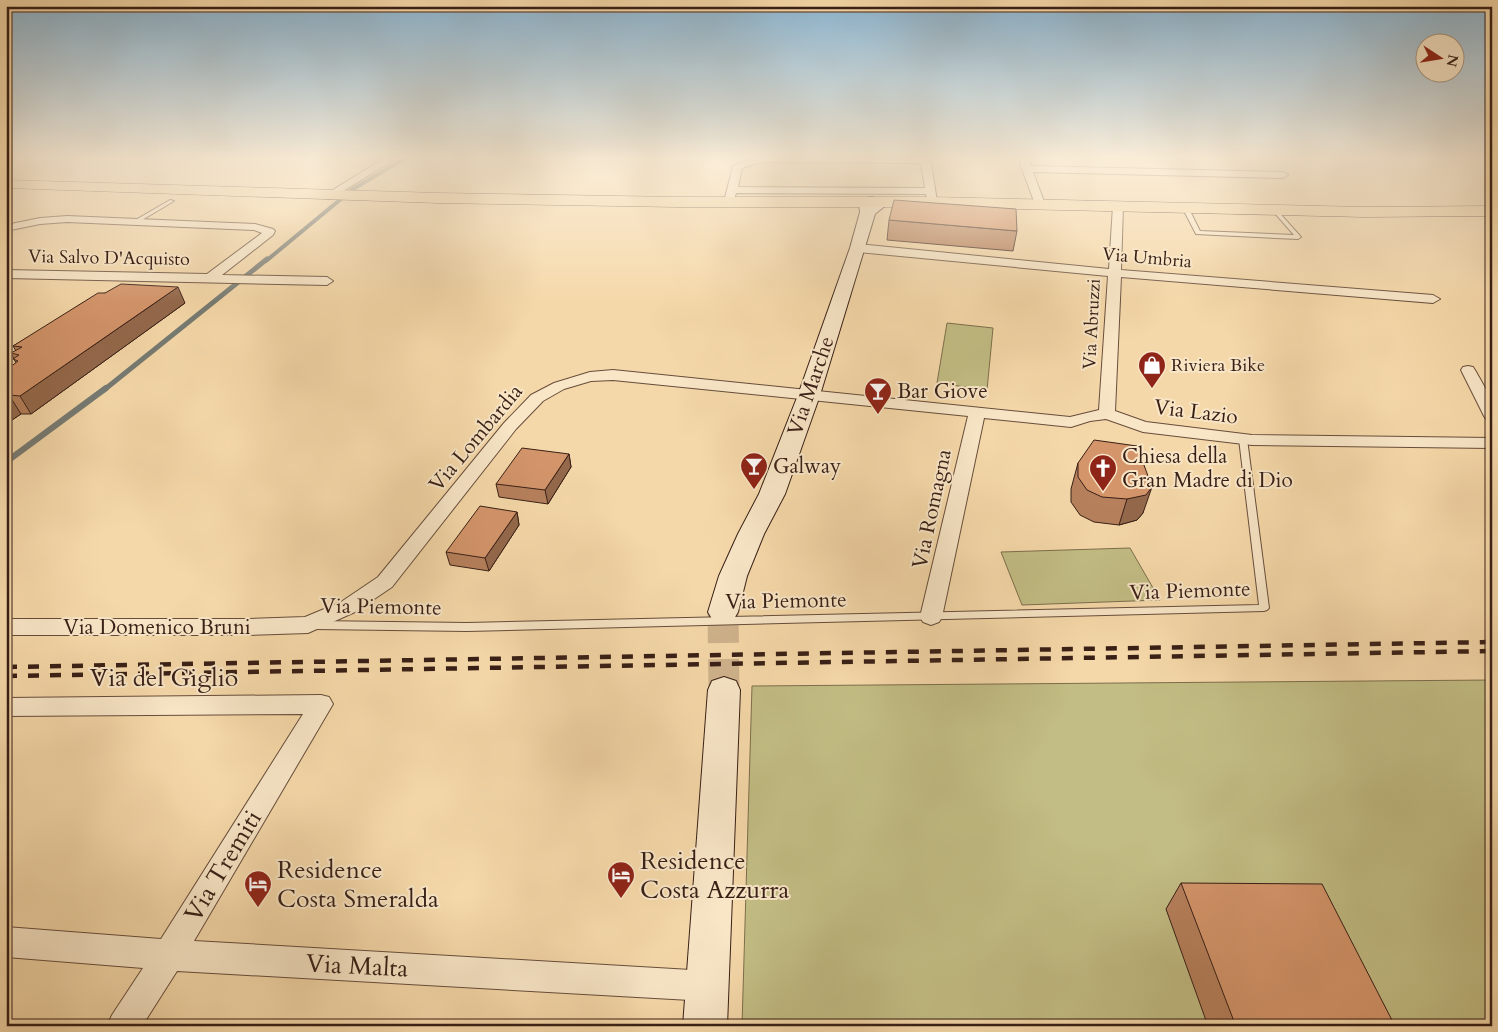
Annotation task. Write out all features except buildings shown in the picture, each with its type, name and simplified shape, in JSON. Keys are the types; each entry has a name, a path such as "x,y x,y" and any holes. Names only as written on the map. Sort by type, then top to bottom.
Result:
{"main road":[{"path":"1190,207 1364,212 1492,211"}],"street":[{"name":"Via Marche","path":"724,612 733,576 751,534 772,494 809,395 870,207"},
{"name":"Via Abruzzi","path":"1107,414 1118,207"},
{"name":"Via Salvo D'Acquisto","path":"6,228 61,219 255,227 269,231 267,235 210,278"},
{"name":"Via Umbria","path":"858,248 1113,273 1433,298"},
{"name":"Via Salvo D'Acquisto","path":"6,274 327,281"},
{"path":"1468,370 1492,416"},
{"name":"Via Lombardia","path":"308,625 348,607 385,582 515,421 537,398 559,386 590,377 613,375 809,395"},
{"name":"Via Lazio","path":"809,395 1071,422 1088,416 1107,414 1143,427 1243,439 1492,444"},
{"name":"Via Romagna","path":"931,617 977,411"},
{"name":"Via Domenico Bruni","path":"6,627 249,627 308,625"},
{"path":"705,1026 724,690"},
{"name":"Via del Giglio","path":"6,707 321,704"},
{"name":"Via Tremiti","path":"123,1026 169,955 321,704"},
{"name":"Via Malta","path":"6,942 169,955 708,986"}],"lane":[{"path":"134,222 161,207"},
{"path":"1185,207 1198,233 1298,237 1275,210"},
{"name":"Via Piemonte","path":"308,625 467,627 1264,608 1243,439"}],"shaded area":[{"path":"947,323 993,328 987,390 937,383"},
{"path":"1130,548 1160,600 1022,605 1001,552"},
{"path":"1492,680 1492,1026 742,1026 752,686"}],"waterway":[{"path":"266,261 331,207"},
{"path":"104,390 267,259"},
{"path":"6,462 106,388"}],"tunnel":[{"path":"723,612 724,690"}],"railway":[{"path":"6,667 1492,642"},
{"path":"6,676 1492,651"}],"place":[{"name":"Riviera Bike","path":"1152,389"},
{"name":"Bar Giove","path":"878,415"},
{"name":"Galway","path":"754,490"},
{"name":"Chiesa della Gran Madre di Dio","path":"1103,492"},
{"name":"Residence Costa Azzurra","path":"621,899"},
{"name":"Residence Costa Smeralda","path":"258,908"}]}
